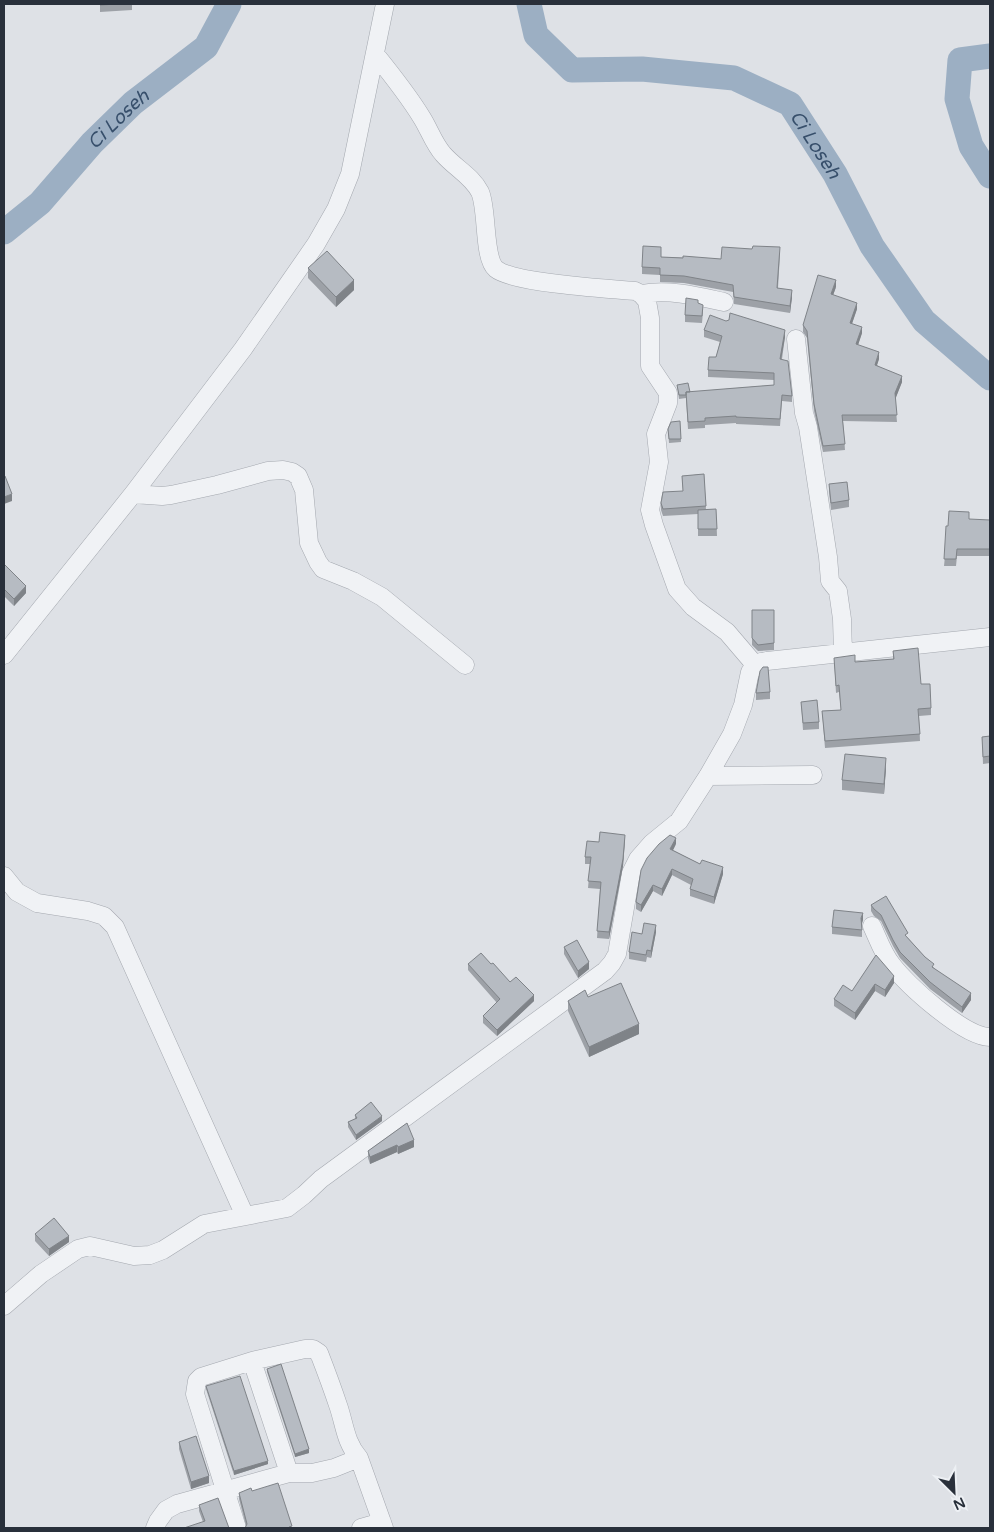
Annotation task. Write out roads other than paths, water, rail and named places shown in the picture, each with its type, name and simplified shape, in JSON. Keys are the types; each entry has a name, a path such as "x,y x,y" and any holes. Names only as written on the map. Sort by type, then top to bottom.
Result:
{"street":[{"path":"4,655 133,494 243,349 316,244 336,209 350,174 385,4"},
{"path":"375,54 401,86 442,154 471,179 480,192 487,232 488,254 492,264 498,270 516,276 556,283 635,291 641,294 647,301 650,318 650,366 668,393 668,404 656,434 659,462 650,510 654,525 677,589 693,607 727,632 756,666"},
{"path":"641,294 678,293 724,302"},
{"path":"796,339 804,413 808,427 827,548 829,577 838,591 842,619 843,653"},
{"path":"133,494 171,495 268,471 283,470 292,472 298,476 304,490 309,543 323,569 353,581 382,597 465,665"},
{"path":"4,1306 40,1274 78,1249 90,1246 134,1256 150,1255 163,1250 204,1224 280,1210 293,1205 321,1179 605,971 617,954 631,873 638,859 652,843 679,821 708,776 732,734 743,705 750,672 756,666 767,661 990,636"},
{"path":"708,776 813,775"},
{"path":"4,876 17,892 36,903 88,911 104,916 115,927 245,1216"},
{"path":"872,926 891,964 913,988 950,1019 983,1037 990,1037"},
{"path":"236,1528 195,1394 195,1387 201,1377 252,1361 304,1348 313,1349 319,1353 340,1411 347,1440 359,1458 383,1525 361,1528"},
{"path":"252,1361 289,1473"},
{"path":"161,1524 166,1510 177,1504 289,1473 312,1473 343,1466 359,1458"}],"waterway":[{"name":"Ci Loseh","path":"4,232 40,203 92,143 133,103 206,47 229,4"},
{"name":"Ci Loseh","path":"529,4 536,35 572,70 642,69 734,78 790,104 835,174 872,246 924,321 990,378"},
{"name":"Ci Loseh","path":"990,56 960,60 957,99 971,146 990,176"}]}
